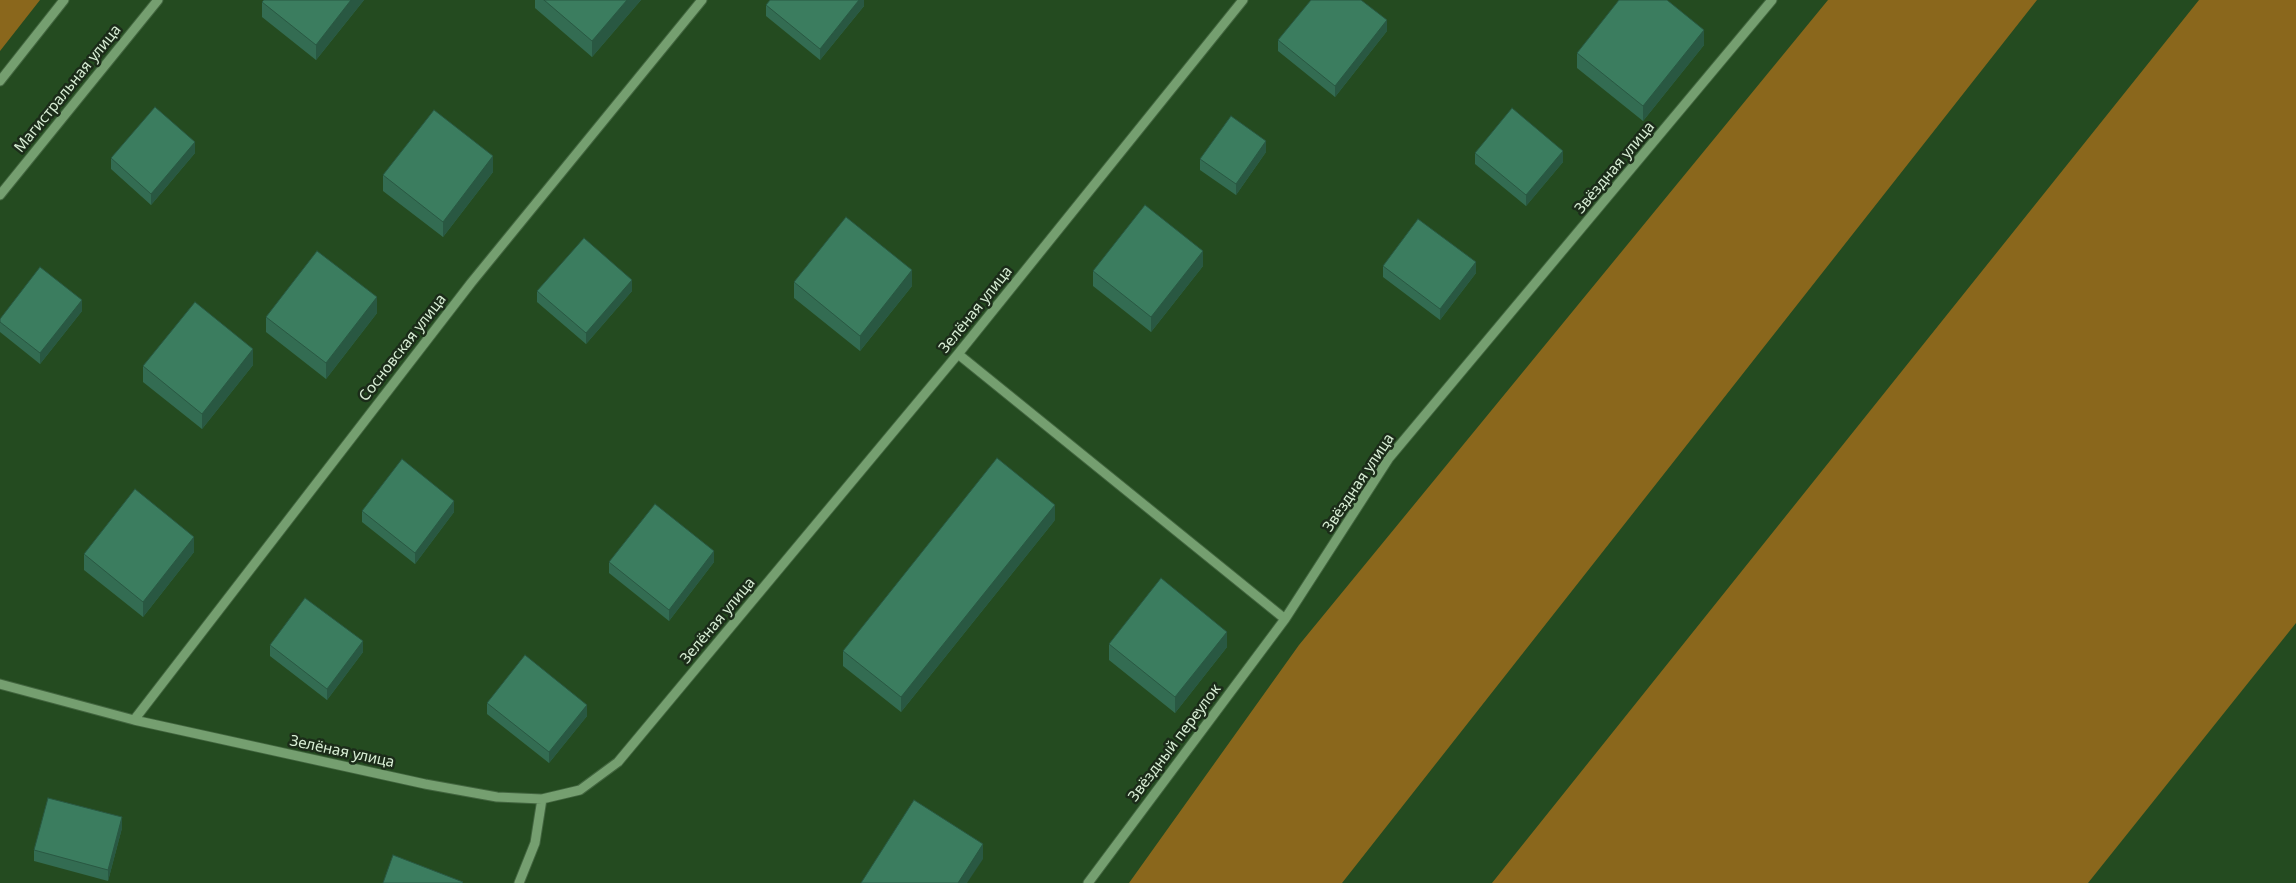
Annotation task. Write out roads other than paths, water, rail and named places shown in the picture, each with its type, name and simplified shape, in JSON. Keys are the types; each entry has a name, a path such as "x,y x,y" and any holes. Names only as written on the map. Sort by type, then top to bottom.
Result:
{"street":[{"path":"0,81 64,0"},
{"name":"Магистральная улица","path":"0,195 158,0"},
{"name":"Сосновская улица","path":"134,720 471,283 702,0"},
{"name":"Зелёная улица","path":"0,684 134,720 425,784 497,797 542,799 580,790 618,762 958,354 1243,0"},
{"name":"Звёздная улица","path":"1285,619 1389,458 1772,0"},
{"path":"958,354 1285,619"},
{"name":"Звёздный переулок","path":"1088,883 1285,619"},
{"path":"519,883 535,843 542,799"}]}
